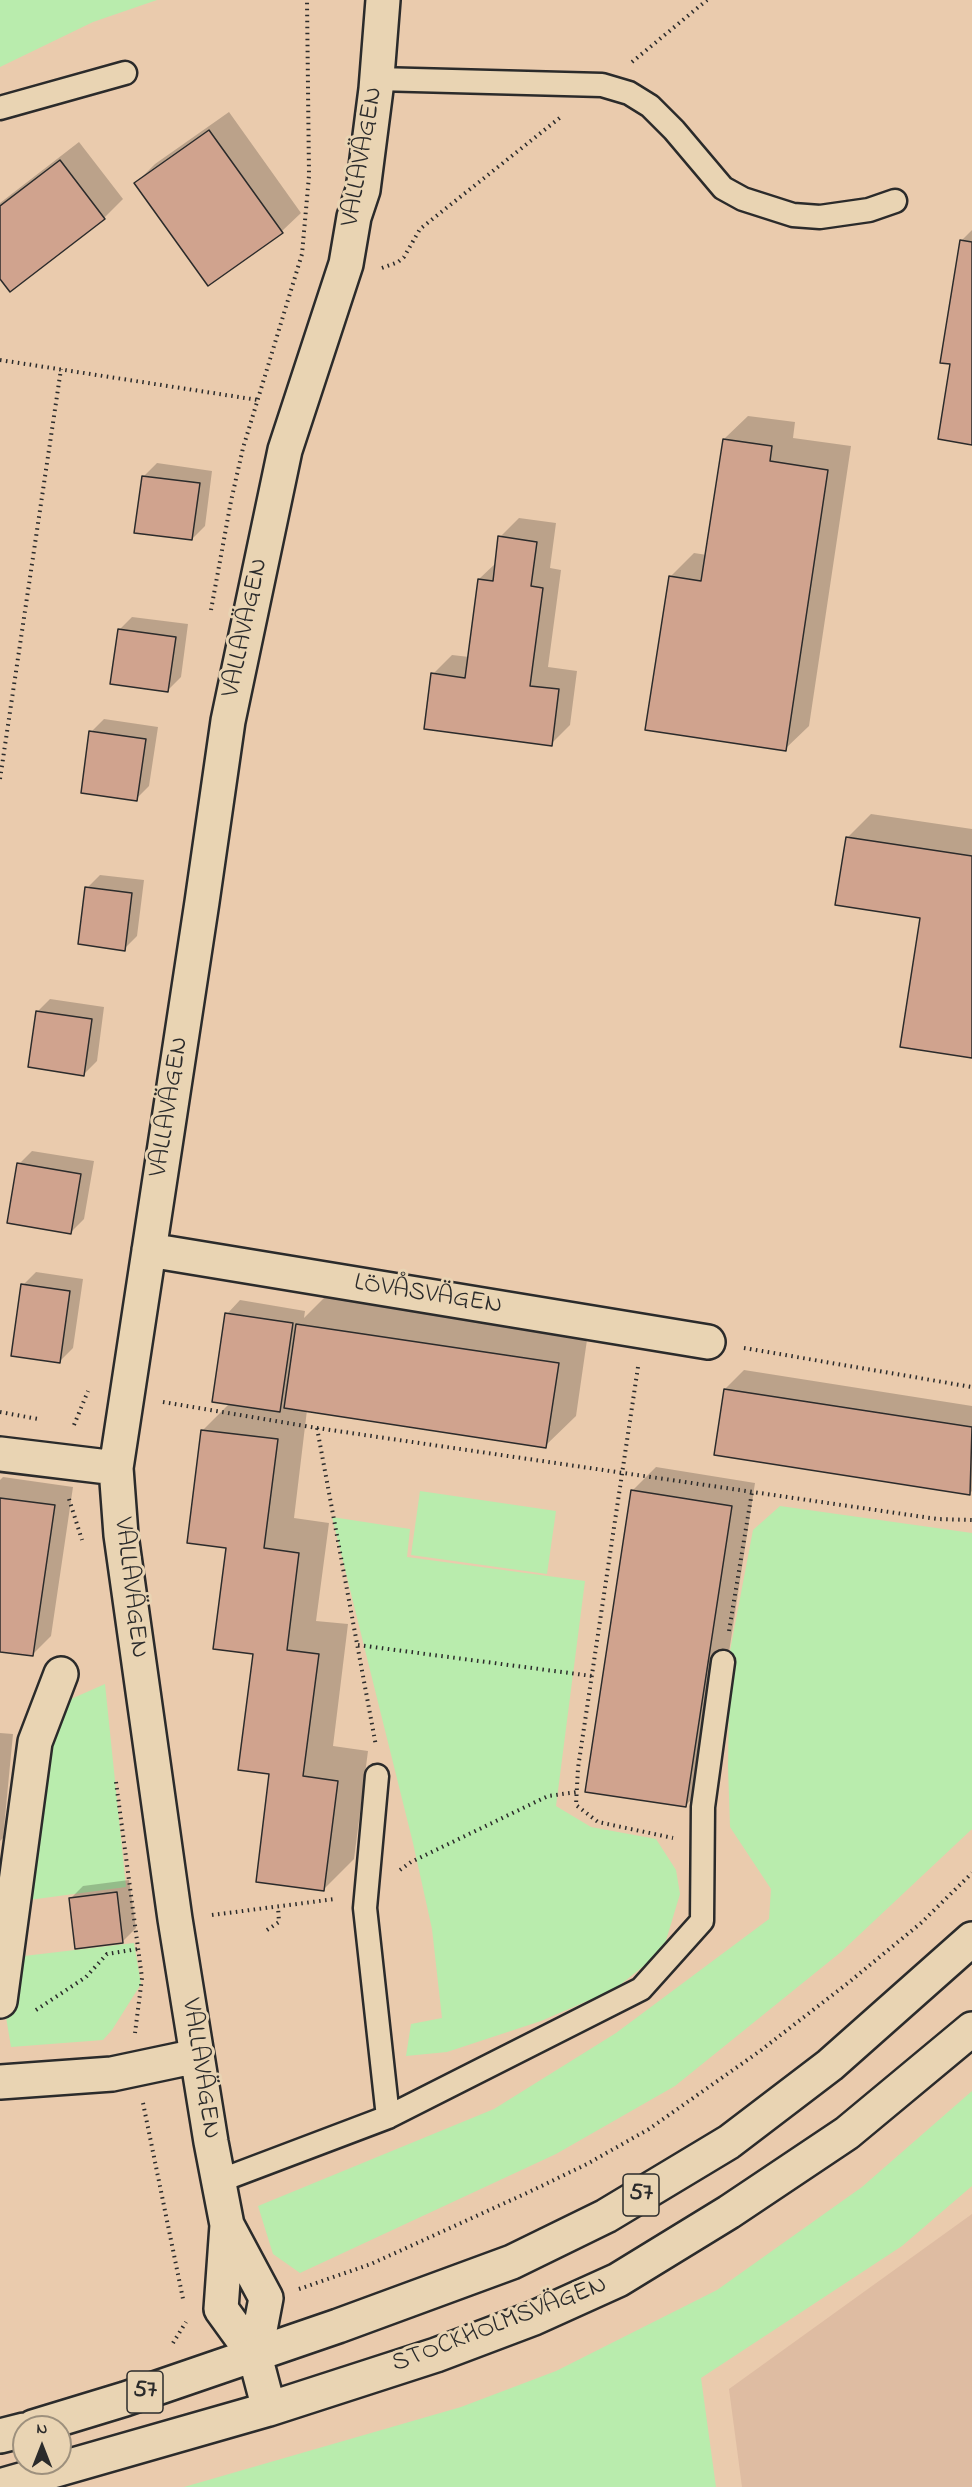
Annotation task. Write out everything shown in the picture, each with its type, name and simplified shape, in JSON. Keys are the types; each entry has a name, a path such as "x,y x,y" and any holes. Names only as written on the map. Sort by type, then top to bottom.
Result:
{"street":[{"name":"VALLAVÄGEN","path":"255,2356 221,2309 227,2225 197,2056 121,1535 116,1468 228,721 285,450 346,264 354,217 363,190 377,79 382,0"},
{"name":"LÖVÅSVÄGEN","path":"149,1250 708,1342"},
{"path":"0,1454 116,1468"},
{"path":"14,2008 35,1742 61,1674"},
{"name":"57","path":"71,2415 255,2356 512,2262 606,2216 738,2135 830,2065 972,1939"},
{"name":"STOCKHOLMSVÄGEN","path":"0,2487 269,2409 457,2347 534,2318 618,2280 729,2212 847,2133 972,2029"},
{"path":"0,2082 112,2074 197,2056"},
{"name":"VALLAVÄGEN","path":"227,2225 266,2298 255,2356"},
{"path":"255,2356 269,2409"}],"lane":[{"path":"0,108 125,73"},
{"path":"377,79 602,85 629,93 650,106 674,129 723,189 743,199 793,215 820,217 869,210 895,201"},
{"path":"219,2181 388,2117 642,1989 702,1921 703,1807 723,1662"},
{"path":"377,1776 365,1908 388,2117"}],"path":[{"path":"302,254 372,270 386,268 398,262 404,257 420,229 707,0"},
{"path":"0,360 258,400"},
{"path":"0,779 61,369"},
{"path":"644,1331 578,1768 576,1805 598,1822 703,1844"},
{"path":"708,1342 972,1387"},
{"path":"89,1390 317,1428 622,1473 937,1519 972,1520"},
{"path":"317,1428 378,1756 377,1776"},
{"path":"723,1662 753,1492"},
{"path":"358,1645 592,1676"},
{"path":"299,2289 371,2264 530,2192 587,2164 648,2129 760,2051 848,1983 921,1923 972,1873"},
{"path":"267,1930 279,1922 278,1907"},
{"path":"14,2008 86,1977 107,1954 138,1949"}],"shaded area":[{"path":"972,2214 972,2487 742,2487 729,2389"}],"green space":[{"path":"0,0 157,0 93,22 0,67"},
{"path":"420,1491 556,1511 547,1574 411,1555"},
{"path":"780,1506 972,1533 972,1829 841,1952 675,2086 556,2154 300,2273 273,2254 258,2206 494,2109 616,2033 769,1919 771,1889 730,1827 728,1766 730,1651 753,1530"},
{"path":"332,1517 410,1529 407,1557 585,1581 556,1806 591,1827 656,1839 676,1870 680,1894 664,1947 615,1989 541,2021 447,2052 406,2056 411,2024 442,2018 432,1929 413,1843"},
{"path":"105,1684 126,1887 29,1900 46,1739 63,1707 71,1699"},
{"path":"134,1943 141,1984 112,2030 103,2040 11,2047 6,2017 24,1956"},
{"path":"972,2091 972,2186 902,2246 701,2378 716,2487 184,2487 461,2407 556,2371 717,2290 862,2187"}],"building":[{"path":"209,130 283,233 208,286 134,183"},
{"path":"60,160 105,219 10,292 0,279 0,206"},
{"path":"960,240 972,242 972,445 938,439 950,364 940,363"},
{"path":"723,439 772,446 770,461 828,470 786,751 645,730 669,576 701,581"},
{"path":"142,476 200,483 192,540 134,533"},
{"path":"498,536 537,542 531,586 543,588 530,686 559,689 552,746 424,729 431,673 465,678 478,579 493,581"},
{"path":"118,629 176,637 168,692 110,684"},
{"path":"89,731 146,739 137,801 81,793"},
{"path":"846,837 972,856 972,1058 900,1047 920,918 835,905"},
{"path":"85,887 132,893 125,951 78,944"},
{"path":"36,1011 92,1019 84,1076 28,1067"},
{"path":"17,1163 81,1174 71,1234 7,1223"},
{"path":"21,1284 70,1291 60,1363 11,1356"},
{"path":"225,1313 293,1323 280,1412 212,1402"},
{"path":"296,1324 559,1363 546,1448 284,1408"},
{"path":"724,1389 972,1427 970,1495 714,1455"},
{"path":"201,1430 278,1439 264,1548 299,1553 287,1650 319,1654 303,1776 338,1781 324,1891 256,1882 269,1774 238,1770 253,1654 213,1649 226,1548 187,1543"},
{"path":"631,1490 732,1506 686,1807 585,1792"},
{"path":"0,1498 55,1505 33,1656 0,1652"},
{"path":"117,1892 123,1943 75,1949 69,1898"}]}
